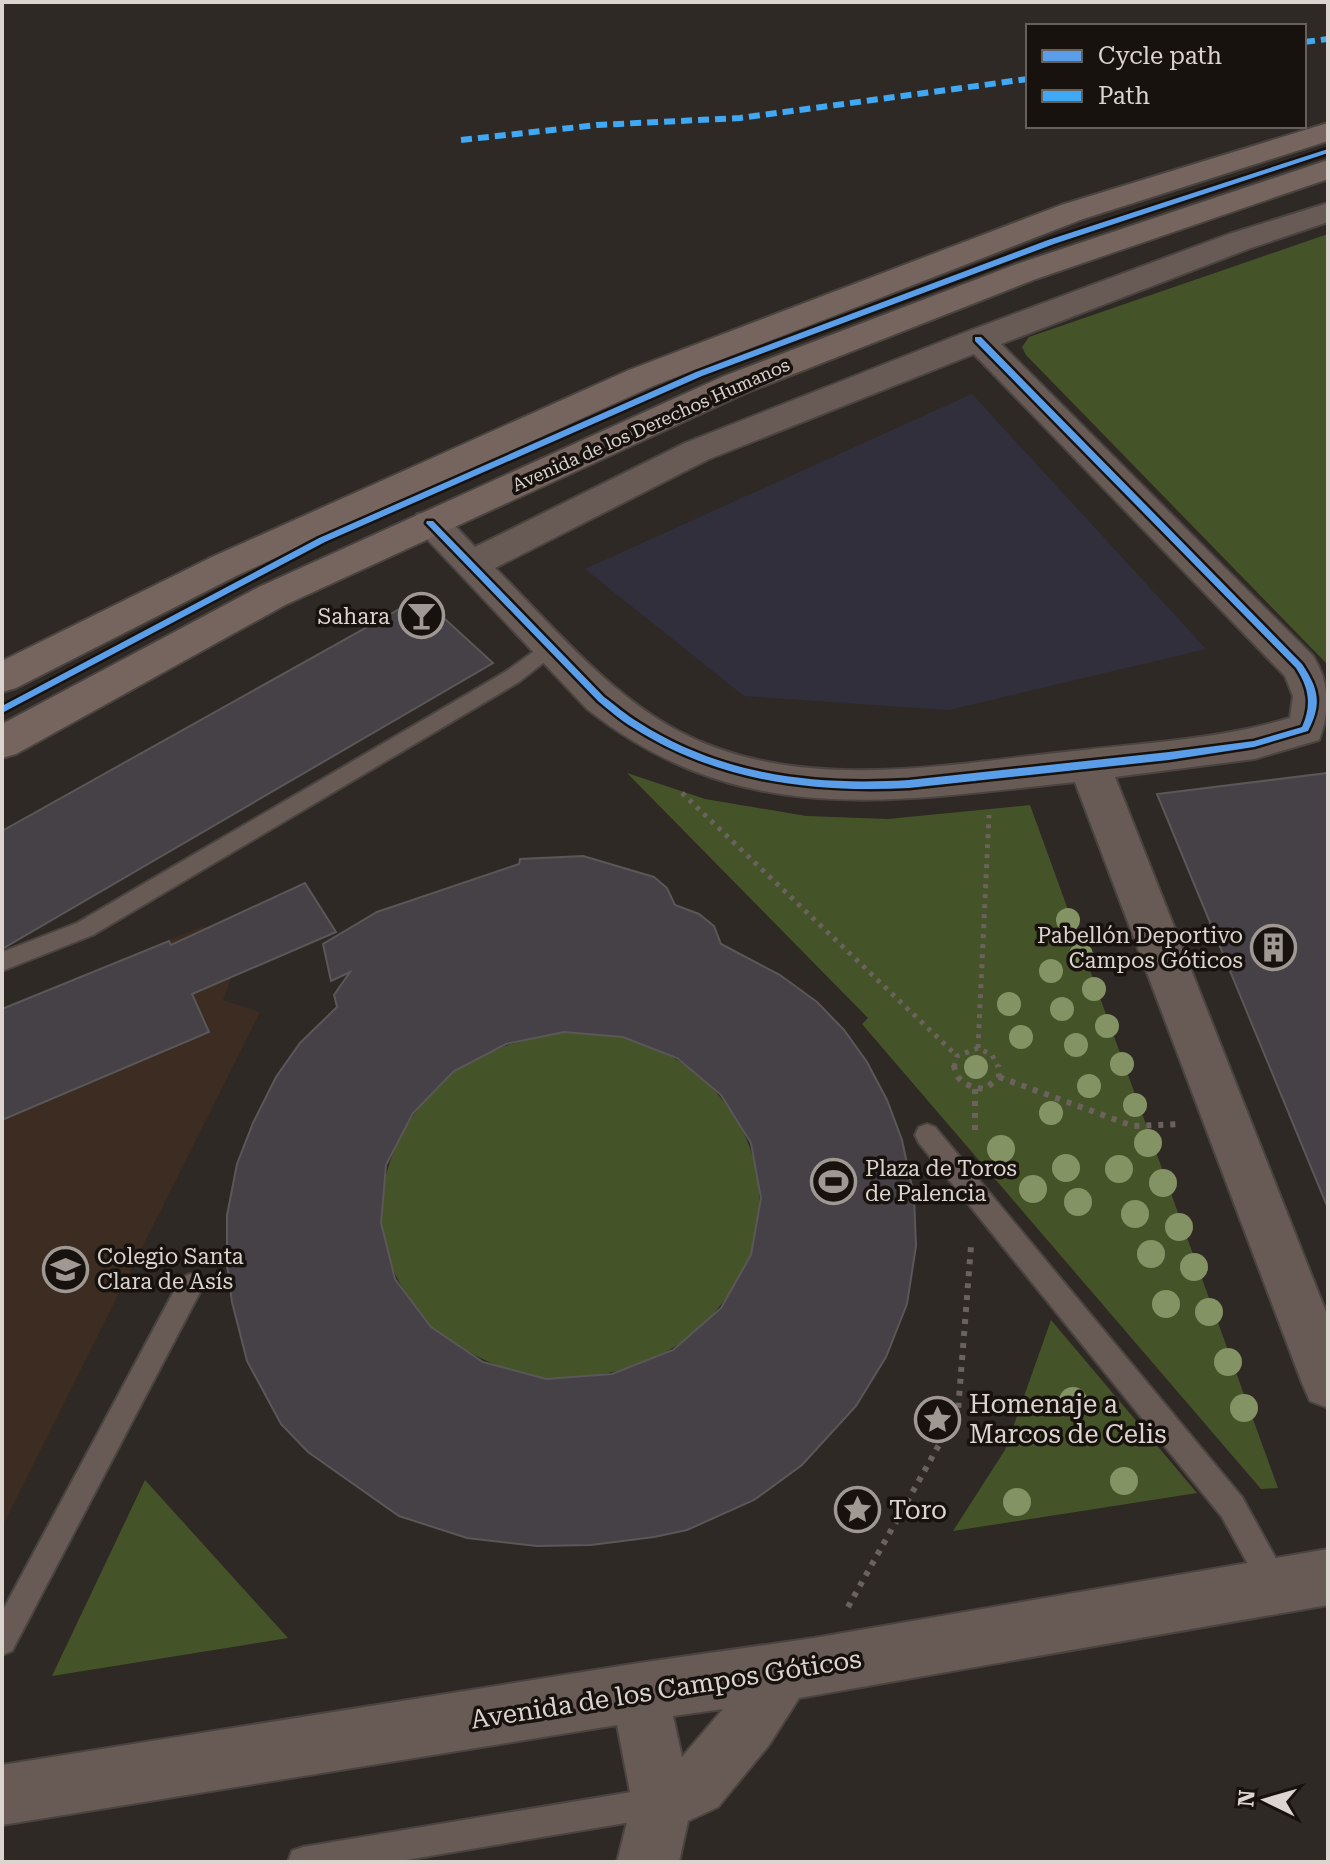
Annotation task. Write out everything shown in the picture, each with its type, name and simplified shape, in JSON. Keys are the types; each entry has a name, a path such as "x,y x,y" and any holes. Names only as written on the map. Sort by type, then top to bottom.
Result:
{"main road":[{"name":"Avenida de los Derechos Humanos","path":"2,678 225,566 641,378 1072,212 1328,132"},
{"name":"Avenida de los Derechos Humanos","path":"2,743 272,596 736,384 1025,272 1328,169"}],"street":[{"path":"470,565 697,451 978,339 1240,241 1328,212"},
{"path":"430,523 628,723 692,754 776,779 869,788 1254,744 1305,729 1313,713 1315,699 1310,681 1299,666 978,339"},
{"path":"1089,764 1225,1123 1328,1383"},
{"name":"Avenida de los Campos Góticos","path":"2,1795 639,1692 798,1670 1302,1582"},
{"path":"662,1802 697,1786 798,1670"},
{"path":"639,1692 662,1802 648,1862"}],"lane":[{"path":"2,962 85,929 512,677 550,647"},
{"path":"927,1135 1232,1507 1302,1582"},
{"path":"2,1641 190,1286"},
{"path":"303,1862 662,1802"}],"path":[{"path":"628,723 660,772 956,1055"},
{"path":"978,1048 992,774"},
{"path":"978,1048 996,1059 999,1077 994,1084 975,1089 963,1084 955,1075 952,1065 956,1055 966,1049 978,1048"},
{"path":"999,1077 1133,1126 1225,1123"},
{"path":"798,1670 958,1411 975,1192 975,1089"}],"shaded area":[{"path":"972,394 1206,649 949,710 744,696 585,569"},
{"name":"Colegio Santa Clara de Asís","path":"203,926 233,974 223,1000 260,1012 2,1527 2,1009"}],"green space":[{"path":"1328,234 1328,665 1026,355 1022,347 1029,337"},
{"path":"627,773 705,799 806,816 888,819 1030,805 1278,1488 1261,1489 862,1024 868,1018"},
{"path":"564,1032 617,1035 658,1050 689,1068 715,1091 736,1119 751,1149 759,1183 759,1218 751,1255 737,1281 723,1302 690,1336 650,1360 628,1368 604,1374 548,1379 486,1361 427,1323 393,1269 384,1239 381,1208 395,1148 429,1095 452,1073 478,1057 506,1046"},
{"path":"1051,1320 1197,1493 953,1531 1005,1450"},
{"path":"145,1480 288,1638 52,1676"}],"building":[{"path":"421,597 493,663 2,949 2,831"},
{"name":"Pabellón Deportivo Campos Góticos","path":"1328,773 1328,1206 1327,1206 1157,794"},
{"name":"Plaza de Toros de Palencia","path":"583,856 654,877 667,888 675,905 699,914 714,926 721,944 780,975 817,1002 844,1030 867,1062 887,1100 902,1140 914,1196 916,1246 907,1304 886,1357 856,1406 802,1465 754,1500 687,1530 591,1545 537,1546 467,1538 399,1516 308,1452 281,1424 247,1361 232,1302 227,1265 227,1215 237,1164 276,1077 300,1043 337,1007 334,995 350,972 331,981 323,944 377,912 519,864 520,859","holes":["564,1032 623,1037 677,1058 721,1095 751,1143 761,1198 751,1255 721,1308 673,1350 612,1374 546,1379 483,1362 431,1327 395,1279 381,1223 386,1165 413,1113 454,1071 506,1044"]},
{"path":"305,883 336,932 192,994 209,1032 2,1120 2,1009 169,941 171,945"}],"marked path":[{"path":"1306,42 1328,39"},
{"path":"461,140 597,125 740,118 1026,79"}],"cycle path":[{"path":"2,710 322,540 699,374 1051,242 1328,151"},
{"path":"430,523 601,699 633,724 669,744 746,772 828,785 909,784 1169,756 1254,744 1305,729 1312,712 1313,696 1299,666 978,339"}],"place":[{"name":"Sahara","path":"421,616"},
{"name":"Pabellón Deportivo Campos Góticos","path":"1274,948"},
{"name":"Plaza de Toros de Palencia","path":"834,1181"},
{"name":"Colegio Santa Clara de Asís","path":"66,1269"},
{"name":"Homenaje a Marcos de Celis","path":"938,1419"},
{"name":"Toro","path":"858,1510"}]}
